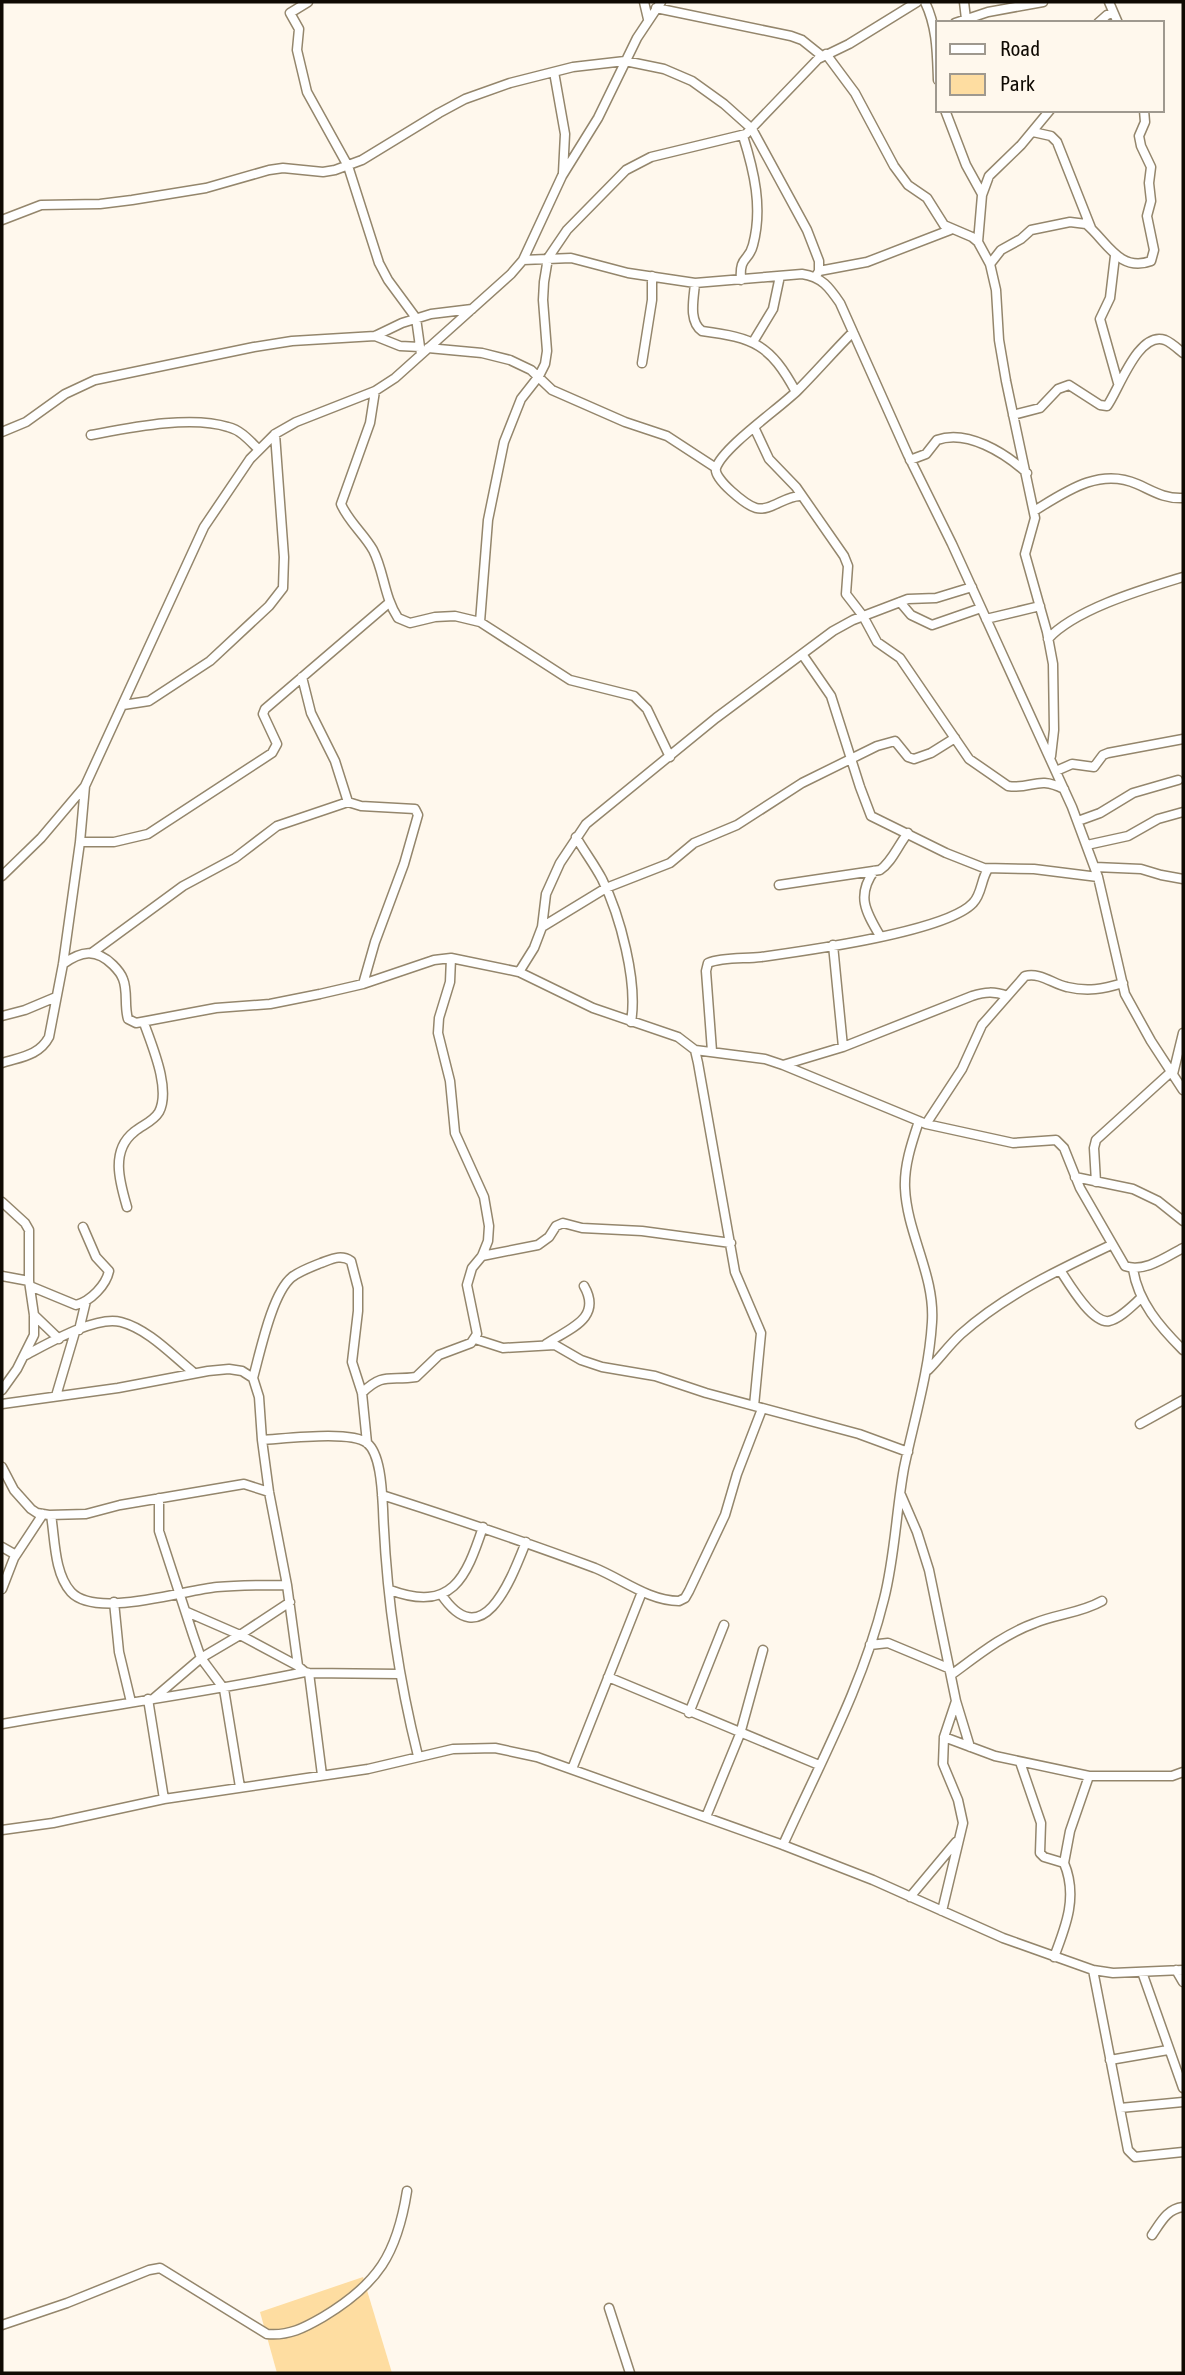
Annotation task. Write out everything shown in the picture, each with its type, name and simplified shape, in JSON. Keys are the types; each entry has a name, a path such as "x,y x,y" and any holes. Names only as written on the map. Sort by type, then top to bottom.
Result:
{"street":[{"path":"307,2 290,13 299,29 297,42 303,82 348,166 379,262 388,280 416,318 423,350"},
{"path":"644,2 648,19"},
{"path":"480,622 488,520 503,442 521,399 545,364 547,351 543,300 548,258 567,230 626,170 652,157 743,136 824,55 849,44 917,2"},
{"path":"925,2 936,27"},
{"path":"964,2 966,19"},
{"path":"960,21 988,12 1043,2"},
{"path":"1109,2 1117,21"},
{"path":"2,876 41,838 85,786 204,527 250,459 275,434 296,422 375,391 395,378 523,260 562,176 598,118 625,61 658,5 791,36 824,55 855,93 894,166 908,185 927,198 950,230 963,233 978,242 990,264 996,290 999,340 1034,511 1034,526 1024,554 1048,639 1054,688 1051,759"},
{"path":"1100,21 1113,13"},
{"path":"2,220 41,205 111,203 206,188 269,170 283,168 323,172 348,166 465,99 510,83 554,72 625,61 664,69 692,81 724,104 751,129 807,230 819,261 817,274"},
{"path":"554,72 565,134 562,176"},
{"path":"946,112 982,195"},
{"path":"978,242 982,195 989,176 1033,132 1048,112"},
{"path":"990,264 1001,250 1031,230 1070,222 1086,223 1115,256 1134,264 1148,263 1153,257 1147,216 1151,201 1151,167 1139,136 1145,122 1144,112"},
{"path":"1033,132 1051,136 1057,142 1092,228"},
{"path":"741,280 741,262 753,244 758,197 754,171 743,136"},
{"path":"523,260 571,257 628,273 695,283 741,280 817,274 867,262 950,230"},
{"path":"1115,256 1110,298 1100,319 1118,383"},
{"path":"817,274 840,303 910,460 1051,759 1095,867 1125,994 1183,1090"},
{"path":"642,363 652,300 652,276"},
{"path":"753,342 773,309 780,276"},
{"path":"695,283 693,313 697,328 753,342 776,360 796,392"},
{"path":"2,432 26,422 65,394 95,380 279,343 375,336 416,318 472,309"},
{"path":"802,496 792,496 766,507 754,507 716,475 716,467 754,427 796,392 853,332"},
{"path":"375,336 400,346 423,350 497,356 523,366 539,376 552,390 625,422 667,436 716,467"},
{"path":"1013,415 1040,408 1058,389 1069,385 1100,405 1107,406 1131,362 1147,345 1166,341 1183,353"},
{"path":"375,391 370,423 341,504 373,552 398,618 410,623 446,616 480,622 569,680 634,696 646,709 670,757"},
{"path":"91,436 137,427 213,424 236,430 259,450"},
{"path":"754,427 769,459 802,496 844,556 848,566 846,594 863,616 872,636 900,658 974,764 1009,786 1047,781 1064,789"},
{"path":"123,705 149,701 210,661 269,606 283,588 284,557 275,434"},
{"path":"910,460 926,454 937,440 958,437 1001,453 1027,473"},
{"path":"1034,511 1088,481 1129,481 1164,497 1183,498"},
{"path":"1048,639 1058,629 1120,598 1183,578"},
{"path":"519,972 534,948 542,927 546,894 566,853 586,824 716,718 833,631 900,602 913,598 947,596 972,587"},
{"path":"80,842 114,842 148,834 272,753 277,744 262,714 390,602"},
{"path":"900,602 911,615 932,625 981,608"},
{"path":"986,619 1040,607"},
{"path":"802,654 831,696 869,813 875,818 988,869 1034,869 1098,877"},
{"path":"302,677 311,713 335,761 348,802"},
{"path":"542,927 606,888 670,863 694,842 737,825 782,795 877,746 895,741 908,757 914,760 955,738"},
{"path":"1056,771 1072,764 1094,767 1103,755 1108,753 1183,739"},
{"path":"1078,821 1100,813 1133,793 1178,780"},
{"path":"2,1063 26,1056 46,1043 52,1026 80,842 85,786"},
{"path":"93,952 183,886 235,858 277,826 348,802 361,806 415,808 418,815 404,864 375,942 363,984"},
{"path":"1087,845 1128,836 1158,820 1183,812"},
{"path":"779,885 874,871 887,865 908,834"},
{"path":"576,837 606,888 618,921 633,985 631,1022"},
{"path":"566,853 586,855"},
{"path":"1095,867 1141,869 1183,879"},
{"path":"712,1051 706,971 708,963 833,945 931,923 965,909 975,901 988,869"},
{"path":"874,871 867,881 864,902 880,936"},
{"path":"833,945 843,1047"},
{"path":"63,964 81,953 93,952 106,958 123,979 128,1018 136,1023 216,1008 270,1004 363,984 417,964 452,958 519,972 593,1007 678,1037 695,1050 765,1059 923,1122 1013,1143 1056,1140 1064,1148 1074,1177 1125,1266 1133,1269 1148,1265 1183,1248"},
{"path":"362,1393 373,1382 383,1378 416,1377 439,1355 475,1339 467,1284 472,1268 482,1256 488,1241 487,1211 479,1184 455,1133 450,1081 437,1026 450,982 452,958"},
{"path":"783,1845 845,1713 877,1624 891,1566 900,1492 927,1371 932,1303 922,1257 913,1232 905,1188 906,1166 923,1122 962,1069 982,1025 1028,975 1079,990 1099,990 1123,983"},
{"path":"783,1065 843,1047 972,996 998,992 1007,996"},
{"path":"2,1016 56,997"},
{"path":"127,1207 119,1178 119,1156 124,1143 133,1132 151,1121 160,1111 162,1095 161,1079 144,1023"},
{"path":"1096,1182 1096,1140 1173,1073 1183,1032"},
{"path":"382,1495 526,1542 600,1570 642,1592 672,1601 685,1598 725,1515 758,1407 761,1333 739,1285 695,1050"},
{"path":"1074,1177 1133,1189 1158,1201 1183,1221"},
{"path":"2,1202 27,1226 29,1283 34,1315 34,1335 2,1390"},
{"path":"482,1256 538,1245 549,1237 556,1226 563,1223 731,1243"},
{"path":"56,1396 86,1301 102,1286 109,1272 96,1257 83,1227"},
{"path":"927,1371 960,1335 996,1307 1060,1269 1111,1245"},
{"path":"322,1775 269,1492 259,1397 253,1378 266,1330 285,1284 293,1276 336,1257 345,1257 351,1261 358,1288 352,1362 362,1393 367,1443 379,1468 384,1544 399,1674 418,1756"},
{"path":"1060,1269 1088,1310 1100,1320 1115,1318 1142,1298"},
{"path":"1133,1269 1142,1298 1157,1321 1183,1350"},
{"path":"2,1276 29,1283 72,1304 86,1301"},
{"path":"546,1344 585,1318 590,1300 583,1286"},
{"path":"34,1315 59,1339"},
{"path":"24,1356 77,1331 113,1320 141,1331 193,1372"},
{"path":"475,1339 503,1348 555,1345 581,1360 602,1367 655,1376 706,1393 859,1434 908,1452"},
{"path":"2,1404 118,1388 193,1372 229,1369 242,1371 253,1378"},
{"path":"1140,1424 1183,1400"},
{"path":"262,1440 340,1436 367,1443"},
{"path":"2,1467 21,1499 31,1509 47,1515 86,1514 244,1483 269,1492"},
{"path":"900,1492 929,1570 949,1671 970,1747"},
{"path":"159,1498 159,1531 201,1658 224,1689 240,1787"},
{"path":"47,1515 64,1581 72,1593 84,1601 114,1602 215,1587 287,1585"},
{"path":"2,1590 16,1555 47,1515"},
{"path":"390,1590 414,1597 441,1594 456,1585 467,1570 483,1527"},
{"path":"441,1594 450,1608 461,1616 480,1616 489,1611 509,1583 526,1542"},
{"path":"2,1547 16,1555"},
{"path":"572,1769 642,1592"},
{"path":"949,1671 1025,1627 1090,1608 1102,1601"},
{"path":"114,1602 119,1652 131,1702"},
{"path":"150,1699 201,1658 290,1602"},
{"path":"187,1612 240,1635 304,1670"},
{"path":"877,1624 888,1643"},
{"path":"689,1713 724,1625"},
{"path":"870,1645 888,1643 949,1671"},
{"path":"706,1817 740,1734 762,1650"},
{"path":"2,1723 224,1689 304,1670 399,1674"},
{"path":"608,1677 819,1765"},
{"path":"150,1699 164,1799"},
{"path":"942,1911 963,1824 962,1812 943,1764 944,1737 956,1701"},
{"path":"944,1737 1020,1762 1089,1776 1172,1776 1183,1772"},
{"path":"2,1830 52,1823 164,1799 368,1769 453,1749 495,1748 537,1757 783,1845 1054,1957 1093,1970 1113,1973 1180,1970 1183,1982"},
{"path":"1020,1762 1041,1823 1040,1853 1044,1857 1064,1863"},
{"path":"1054,1957 1070,1915 1069,1880 1064,1863 1073,1819 1089,1776"},
{"path":"910,1897 958,1839"},
{"path":"1093,1970 1128,2150 1135,2157 1183,2152"},
{"path":"1142,1972 1183,2088"},
{"path":"1110,2060 1168,2050"},
{"path":"1120,2108 1183,2102"},
{"path":"2,2325 160,2268 267,2334 283,2335 338,2308 375,2276 392,2249 402,2223 407,2190"},
{"path":"1152,2235 1164,2216 1171,2210 1183,2207"},
{"path":"609,2308 630,2373"}],"green space":[{"path":"363,2277 392,2373 277,2373 260,2312"}]}
